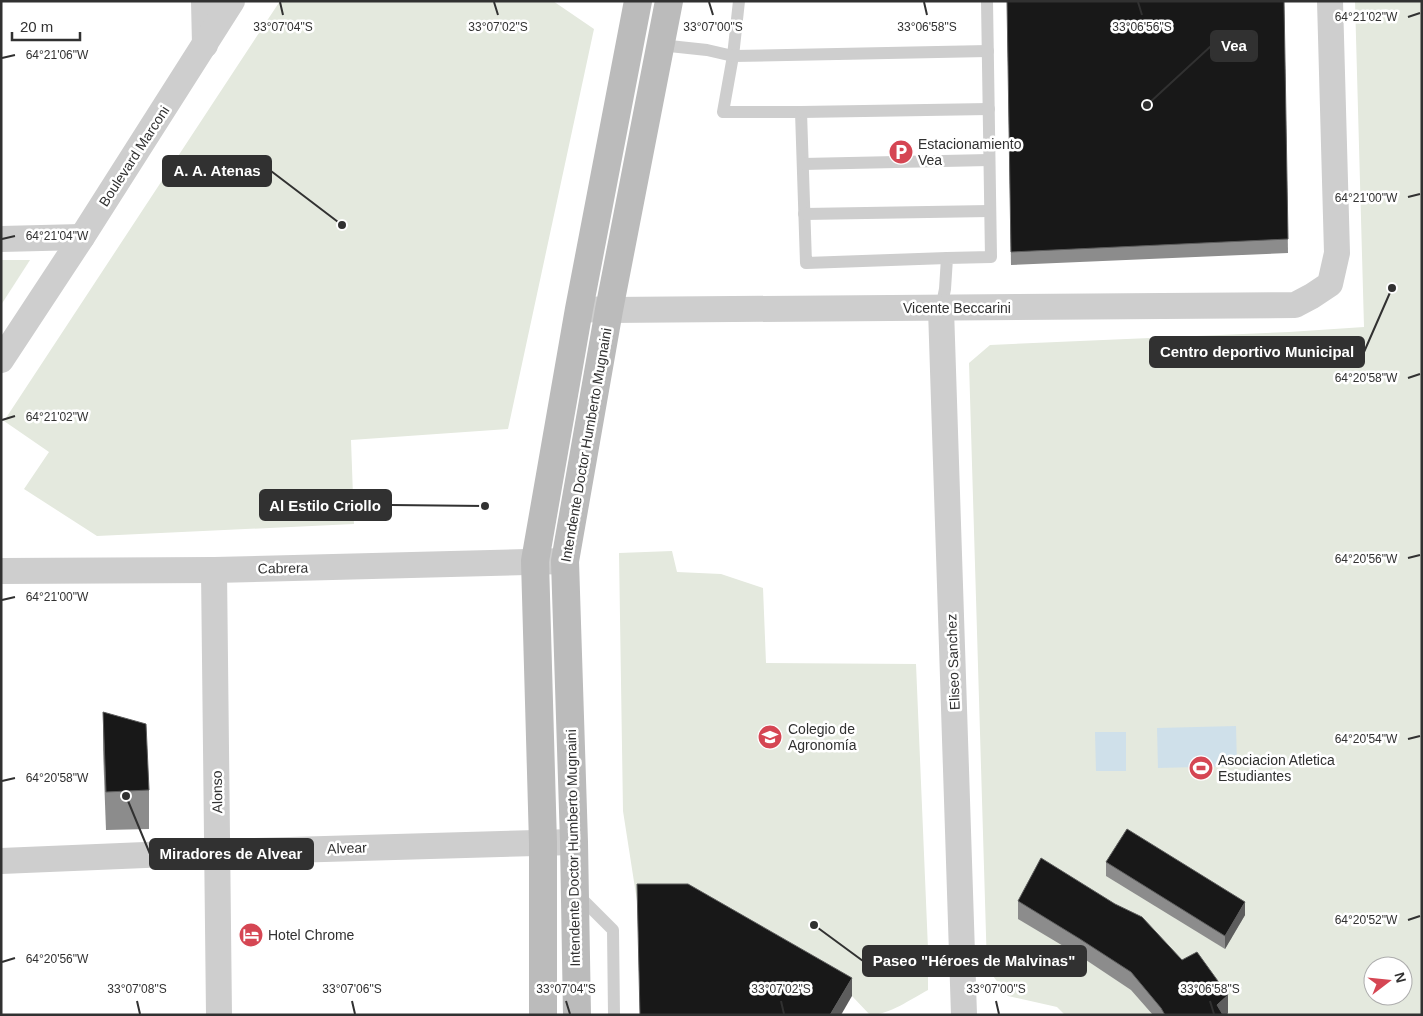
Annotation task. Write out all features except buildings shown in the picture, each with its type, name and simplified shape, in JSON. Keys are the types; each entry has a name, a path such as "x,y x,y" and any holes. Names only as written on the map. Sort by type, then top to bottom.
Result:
{"main road":[{"path":"544,1015 543,843 535,561 579,309 638,1"},
{"name":"Intendente Doctor Humberto Mugnaini","path":"577,1015 574,842 565,561 609,310 669,1"}],"street":[{"path":"204,1 205,45"},
{"name":"Boulevard Marconi","path":"1,360 82,237 232,1"},
{"name":"Vicente Beccarini","path":"579,309 941,309 1295,305 1330,284 1337,253 1330,1"},
{"path":"1,239 82,237"},
{"name":"Eliseo Sanchez","path":"941,309 964,1015"},
{"name":"Cabrera","path":"3,570 214,570 565,561"},
{"name":"Alonso","path":"214,570 219,1015"},
{"name":"Alvear","path":"1,861 217,852 574,842"}],"lane":[{"path":"739,1 733,56 722,112 989,109"},
{"path":"802,112 806,263 991,257 987,1"},
{"path":"660,45 707,50 733,56 988,51"},
{"path":"803,164 990,160"},
{"path":"804,214 990,211"},
{"path":"941,309 945,288 946,258"},
{"path":"574,891 613,930 614,1015"}],"shaded area":[{"path":"280,1 553,1 594,29 508,429 351,440 354,524 97,536 24,489 49,452 4,421"},
{"name":"Asociacion Atletica Estudiantes","path":"1355,1 1422,1 1422,1015 1065,1015 1057,1007 1008,996 987,968 969,363 990,345 1364,327"},
{"path":"1,260 30,260 1,305"},
{"path":"672,551 677,572 721,574 763,588 766,663 916,664 928,949 928,990 900,1006 870,1015 852,996 637,901 623,811 619,553"},
{"path":"1236,726 1237,766 1158,768 1157,728"},
{"path":"1095,732 1126,732 1126,771 1096,771"}],"place":[{"name":"Vea","path":"1147,105"},
{"name":"Estacionamiento Vea","path":"901,152"},
{"name":"A. A. Atenas","path":"342,225"},
{"name":"Centro deportivo Municipal","path":"1392,288"},
{"name":"Al Estilo Criollo","path":"485,506"},
{"name":"Colegio de Agronomía","path":"770,737"},
{"name":"Asociacion Atletica Estudiantes","path":"1201,768"},
{"name":"Miradores de Alvear","path":"126,796"},
{"name":"Paseo \"Héroes de Malvinas\"","path":"814,925"},
{"name":"Hotel Chrome","path":"251,935"}]}
